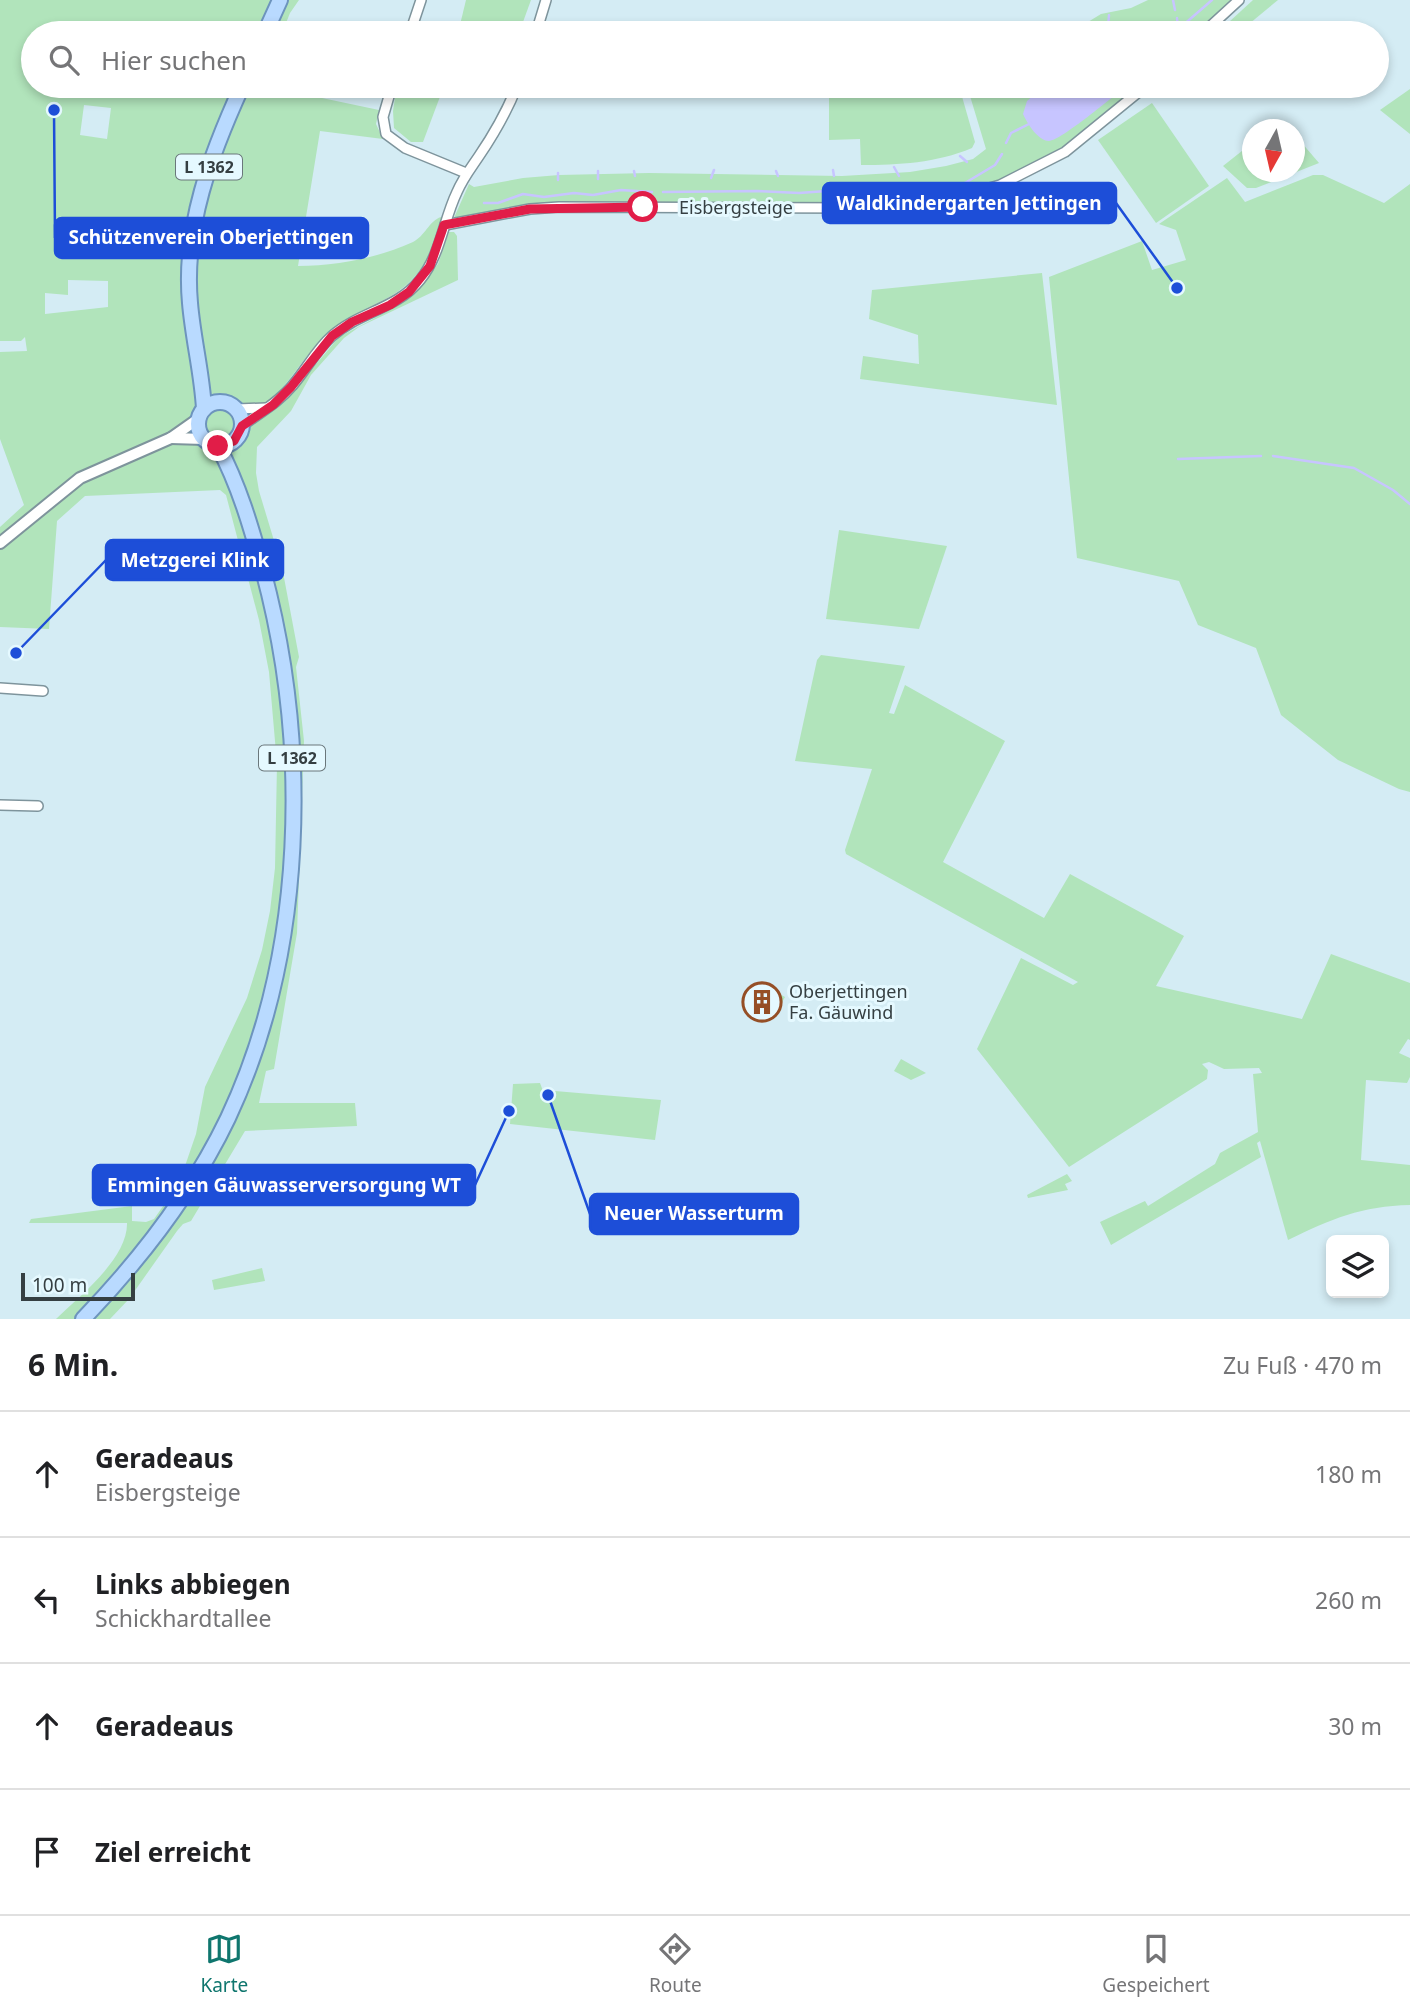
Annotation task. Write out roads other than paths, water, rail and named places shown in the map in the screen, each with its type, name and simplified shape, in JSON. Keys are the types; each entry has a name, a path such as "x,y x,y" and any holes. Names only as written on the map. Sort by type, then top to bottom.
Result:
{"main road":[{"path":"270,21 280,0"},
{"name":"L 1362","path":"201,414 202,374 193,334 190,302 191,245 204,179 237,98"},
{"name":"L 1362","path":"202,374 221,402"},
{"path":"221,402 236,408 242,419 242,426 234,441 218,446 204,439 200,433 201,414 209,405 221,402"},
{"name":"L 1362","path":"234,441 235,478"},
{"name":"L 1362","path":"83,1319 124,1274 175,1209 205,1162 233,1106 257,1041 275,971 287,906 294,784 285,668 271,599 254,537 235,478 218,446"}],"street":[{"path":"540,21 546,0"},
{"path":"1216,21 1239,0"},
{"path":"413,21 418,2"},
{"path":"389,98 383,117 386,134 405,148 466,173"},
{"path":"242,426 268,408 291,387 332,336 352,322 390,305 415,286 430,266 466,173 491,139 511,98"},
{"name":"Eisbergsteige","path":"444,225 530,209 559,207 881,208 953,198 1000,185 1056,157 1089,134 1132,98"},
{"path":"236,408 268,408"},
{"path":"0,543 80,478 171,438 201,414"},
{"path":"171,438 204,439"},
{"path":"0,688 43,691"},
{"path":"0,805 38,806"}],"water":[{"path":"1030,98 1112,98 1076,126 1049,141 1037,135 1023,114"}],"waterway":[{"path":"1173,0 1175,10"},
{"path":"1188,21 1212,0"},
{"path":"1108,21 1109,15"},
{"path":"1006,143 1011,133 1031,123"},
{"path":"663,192 799,193 854,189 928,191 965,183 995,165 1002,154"},
{"path":"960,156 967,162"},
{"path":"894,167 899,176"},
{"path":"711,178 714,170"},
{"path":"833,170 834,176"},
{"path":"598,171 598,179"},
{"path":"634,171 635,176"},
{"path":"776,171 778,176"},
{"path":"558,173 558,180"},
{"path":"484,203 498,203 523,194 544,197 574,193 593,195 621,190 652,192"},
{"path":"1178,459 1261,456"},
{"path":"1273,456 1354,468 1393,490 1410,504"}],"place":[{"name":"Schützenverein Oberjettingen","path":"54,110"},
{"name":"Waldkindergarten Jettingen","path":"1177,288"},
{"name":"Metzgerei Klink","path":"16,653"},
{"name":"Oberjettingen Fa. Gäuwind","path":"762,1002"},
{"name":"Neuer Wasserturm","path":"548,1095"},
{"name":"Emmingen Gäuwasserversorgung WT","path":"509,1111"}]}
